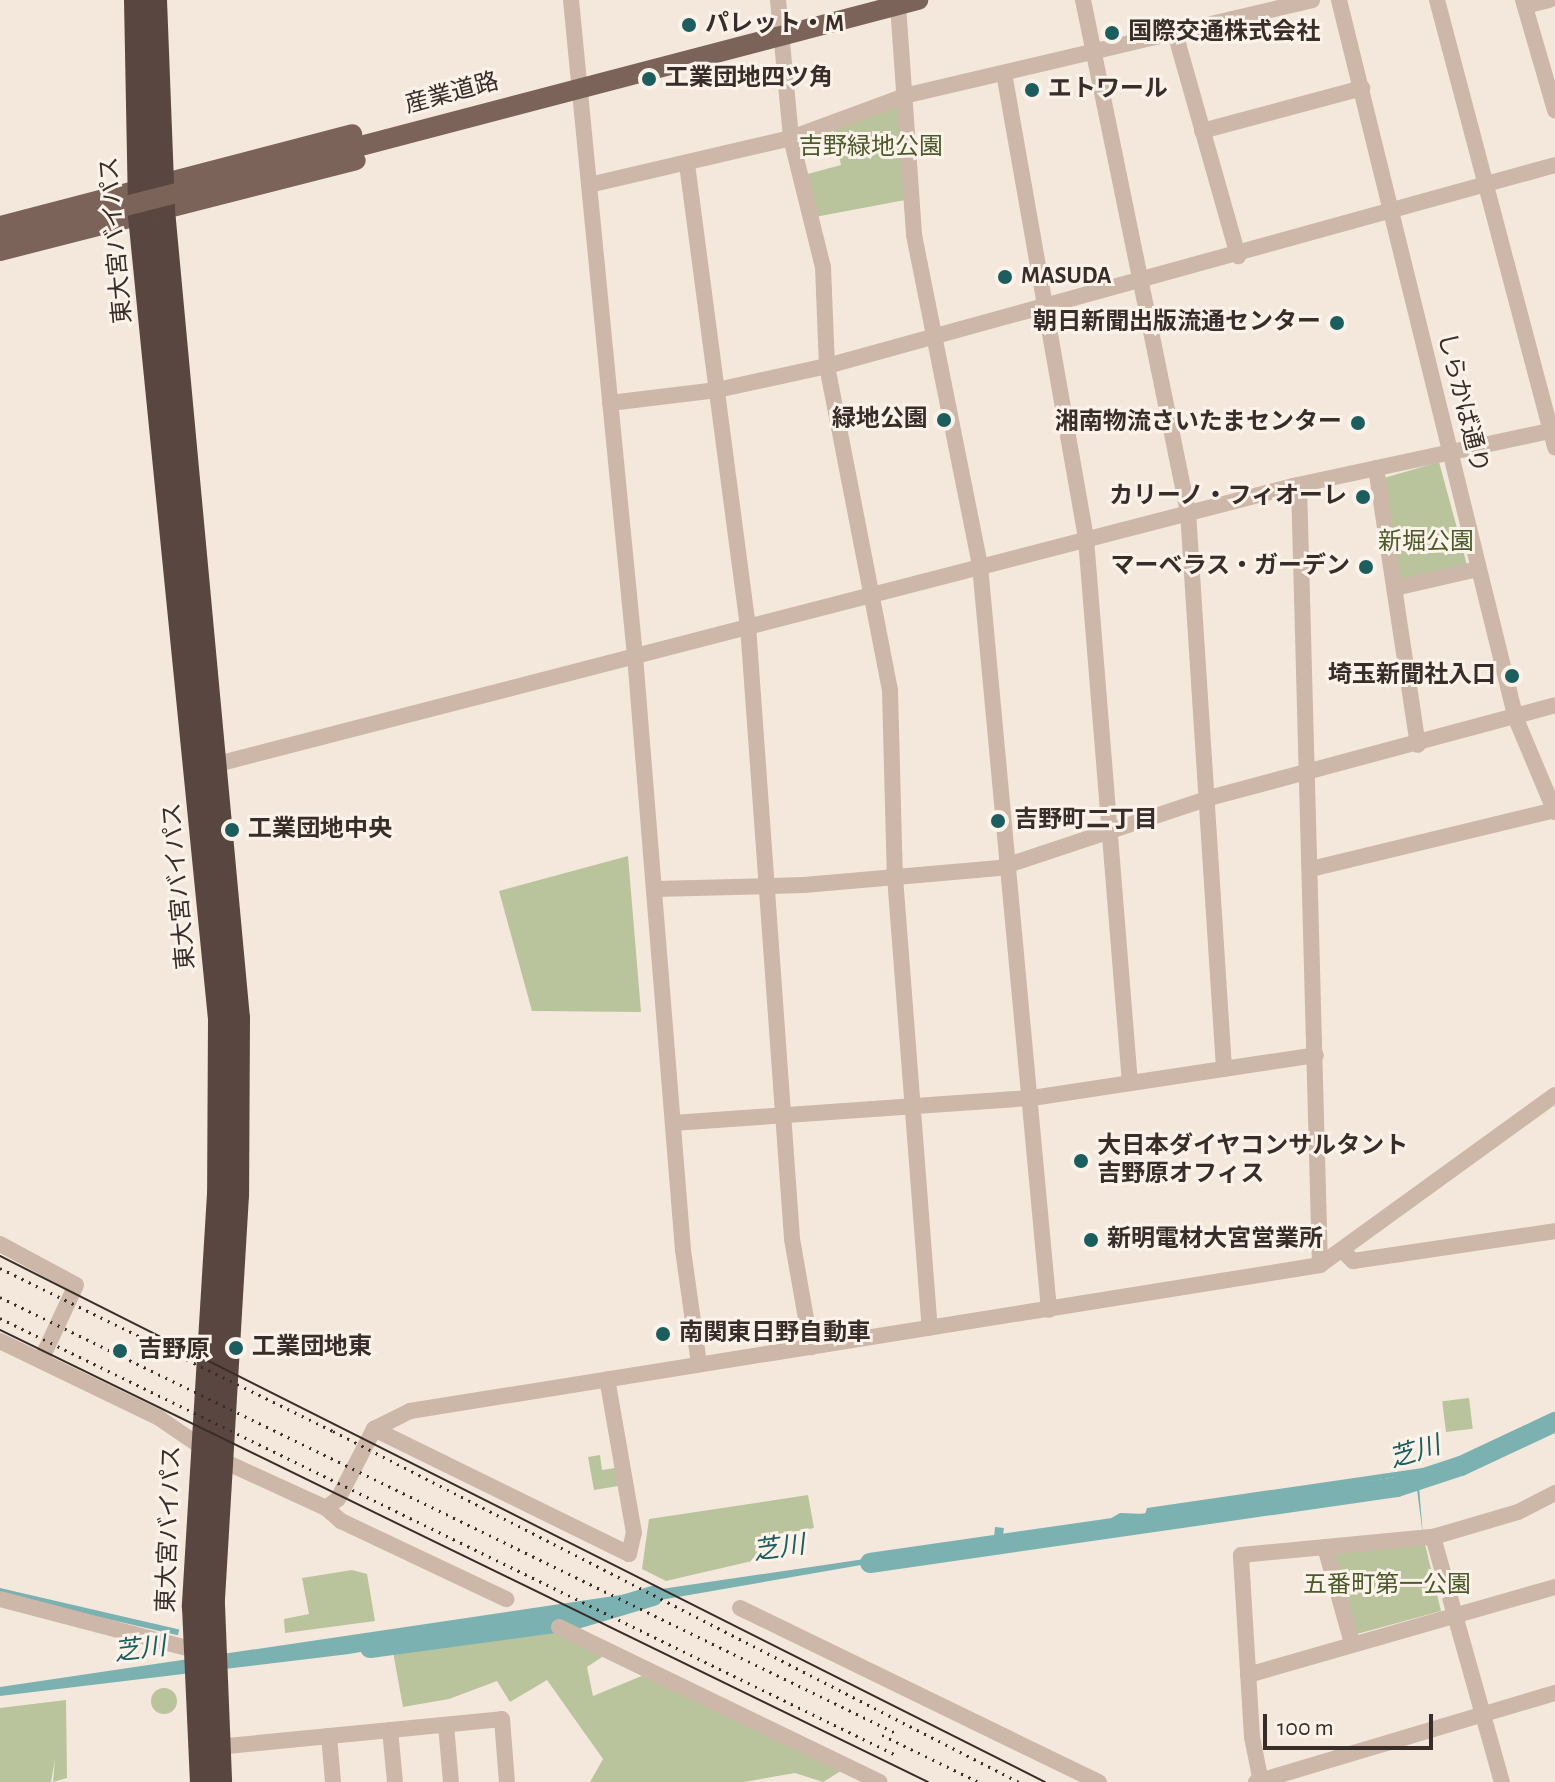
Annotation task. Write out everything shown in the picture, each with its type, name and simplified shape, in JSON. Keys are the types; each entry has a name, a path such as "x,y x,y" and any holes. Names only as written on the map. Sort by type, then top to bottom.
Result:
{"highway":[{"name":"東大宮バイパス","path":"136,0 151,213 206,767 220,1019 222,1106 204,1648 211,1773"},
{"name":"東大宮バイパス","path":"150,186 155,0"}],"main road":[{"name":"産業道路","path":"0,238 908,3"},
{"path":"0,226 462,106 506,107"},
{"path":"0,251 467,131 506,107"}],"street":[{"path":"571,0 635,656 673,1123 699,1364"},
{"path":"778,0 791,138 823,267 827,366 890,691 895,877 930,1328"},
{"path":"1083,0 1090,54 1188,512 1209,798 1224,1069"},
{"path":"589,185 791,138 908,95 1312,0"},
{"name":"しらかば通り","path":"1339,0 1516,719 1554,811"},
{"path":"206,767 1188,512 1449,451 1554,436 1437,0"},
{"path":"1549,0 1524,3 1555,110"},
{"path":"908,3 914,235 980,566 1032,1098 1049,1310"},
{"path":"1175,33 1238,256"},
{"path":"1004,73 1042,308 1086,539 1130,1083"},
{"path":"1202,131 1362,88"},
{"path":"687,164 748,626 792,1239 811,1347"},
{"path":"610,403 717,390 827,366 1238,256 1555,165"},
{"path":"1376,468 1418,745"},
{"path":"1299,485 1320,1265"},
{"path":"1395,588 1478,569"},
{"path":"655,889 768,886 1009,865 1209,798 1516,719 1555,705"},
{"path":"1311,869 1554,811"},
{"path":"673,1123 784,1111 1032,1098 1316,1055"},
{"path":"326,1508 338,1499 374,1429 410,1411 1320,1265 1344,1252 1555,1095"},
{"path":"1344,1252 1353,1261 1555,1231"},
{"path":"0,1244 76,1285 41,1360"},
{"path":"0,1341 159,1418 210,1452 326,1508 341,1521 506,1599"},
{"path":"374,1429 629,1554 634,1533 607,1379"},
{"path":"1555,1493 1518,1512 1433,1537 1241,1555 1248,1675 1259,1781 1555,1693"},
{"path":"1433,1537 1502,1782"},
{"path":"1325,1547 1352,1643"},
{"path":"1248,1675 1555,1587"},
{"path":"0,1599 204,1648"},
{"path":"740,1608 1099,1782"},
{"path":"559,1627 880,1782"},
{"path":"211,1773 329,1736 502,1719 507,1782"},
{"path":"446,1725 451,1782"},
{"path":"390,1730 395,1782"},
{"path":"329,1736 333,1782"}],"green space":[{"name":"吉野緑地公園","path":"896,103 903,107 905,200 815,217 804,175 841,165 833,128"},
{"name":"新堀公園","path":"1439,462 1467,565 1398,581 1384,478"},
{"path":"628,856 641,1012 532,1011 499,891"},
{"path":"1469,1398 1473,1429 1446,1432 1442,1401"},
{"path":"600,1455 602,1470 615,1468 618,1486 594,1490 588,1457"},
{"path":"808,1495 814,1528 773,1536 774,1556 666,1581 642,1569 649,1519"},
{"name":"五番町第一公園","path":"1425,1544 1441,1611 1357,1634 1334,1554"},
{"path":"352,1570 367,1574 375,1621 285,1633 284,1619 309,1614 302,1578"},
{"path":"567,1626 605,1655 587,1667 593,1696 644,1675 844,1769 823,1782 795,1773 744,1782 590,1782 603,1759 547,1680 510,1702 497,1681 449,1699 403,1707 393,1652"},
{"path":"164,1688 173,1692 177,1701 173,1710 164,1714 155,1710 151,1701 155,1692"},
{"path":"66,1700 67,1778 53,1782 55,1759 51,1782 0,1782 0,1708"}],"water":[{"path":"1555,1425 1555,1431 1506,1454 1418,1474 1423,1536 1415,1474 1224,1505 1225,1516 1218,1514 1221,1505 1142,1523 1034,1535 349,1654 0,1696 0,1687 959,1545 994,1538 995,1527 1004,1528 1003,1535 1034,1531 1108,1520 1120,1513 1145,1514 1147,1508 1450,1464"},
{"path":"0,1588 179,1629 178,1635 0,1594"}],"waterway":[{"name":"芝川","path":"870,1563 1397,1487 1461,1466 1555,1422"},
{"name":"芝川","path":"370,1648 570,1621 653,1596"}],"tram line":[{"path":"0,1256 1045,1782"},
{"path":"0,1330 928,1782"}],"railway":[{"path":"0,1268 333,1431 1019,1782"},
{"path":"0,1297 896,1733"},
{"path":"0,1318 894,1754"},
{"path":"882,1735 979,1782"}],"place":[{"name":"パレット・M","path":"689,25"},
{"name":"国際交通株式会社","path":"1112,33"},
{"name":"工業団地四ツ角","path":"649,79"},
{"name":"エトワール","path":"1032,90"},
{"name":"MASUDA","path":"1005,277"},
{"name":"朝日新聞出版流通センター","path":"1337,323"},
{"name":"緑地公園","path":"944,420"},
{"name":"湘南物流さいたまセンター","path":"1358,423"},
{"name":"カリーノ・フィオーレ","path":"1363,497"},
{"name":"マーベラス・ガーデン","path":"1366,567"},
{"name":"埼玉新聞社入口","path":"1512,676"},
{"name":"吉野町二丁目","path":"998,821"},
{"name":"工業団地中央","path":"232,830"},
{"name":"大日本ダイヤコンサルタント 吉野原オフィス","path":"1081,1161"},
{"name":"新明電材大宮営業所","path":"1091,1240"},
{"name":"南関東日野自動車","path":"663,1334"},
{"name":"工業団地東","path":"236,1348"},
{"name":"吉野原","path":"120,1351"}]}
